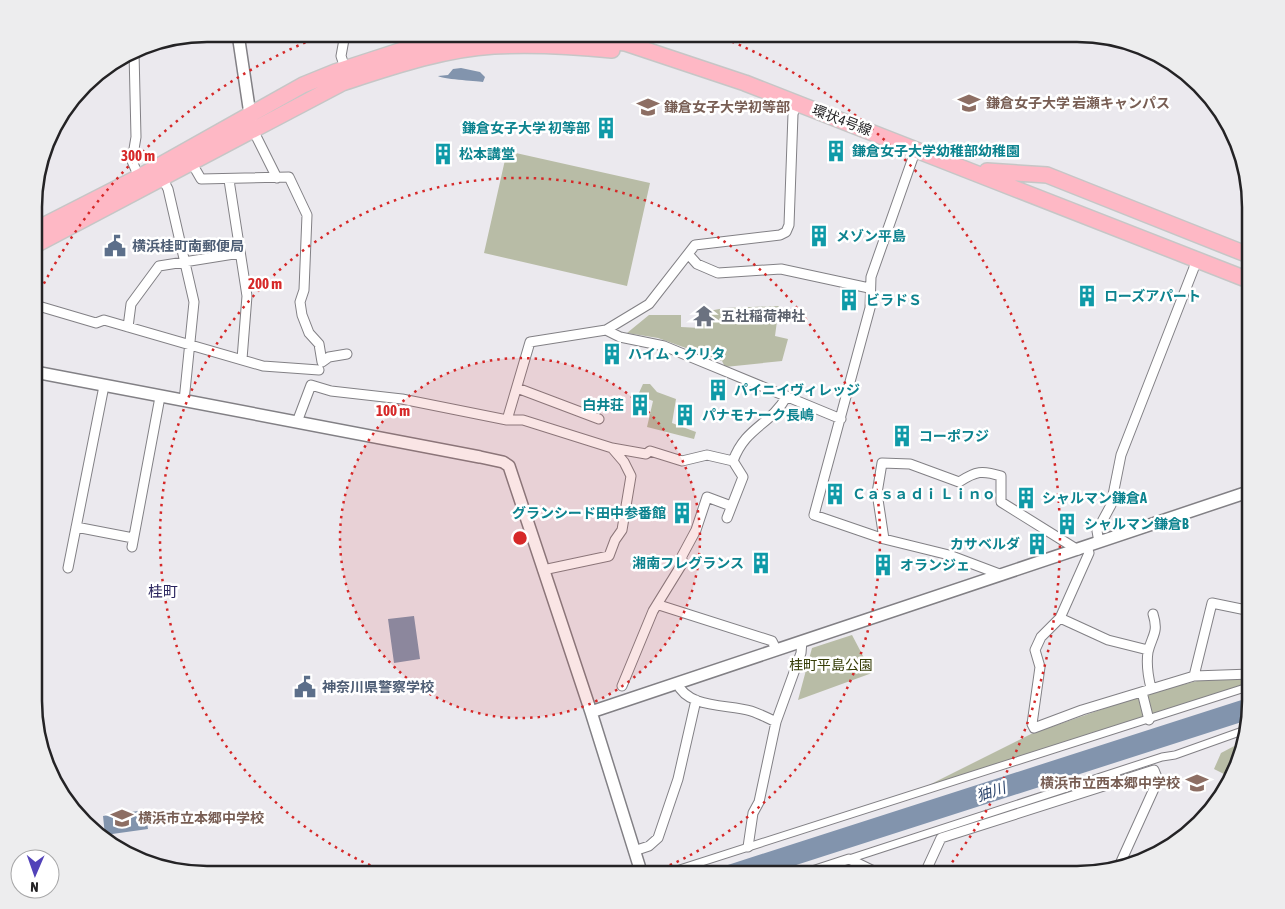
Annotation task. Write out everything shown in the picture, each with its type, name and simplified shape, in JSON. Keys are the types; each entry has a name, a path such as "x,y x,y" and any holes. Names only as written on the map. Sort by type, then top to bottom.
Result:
{"main road":[{"path":"251,123 303,85 345,68 421,44 432,43"},
{"path":"42,241 159,173 251,123 342,83 474,43"},
{"name":"環状4号線","path":"540,43 613,50 682,62"},
{"name":"環状4号線","path":"625,43 797,102 1242,277"},
{"name":"環状4号線","path":"973,171 1047,175 1242,252"},
{"path":"42,226 139,177 159,173"}],"street":[{"path":"239,43 251,123 277,178"},
{"path":"343,43 341,56 345,68"},
{"path":"134,60 136,137 132,161 139,177"},
{"path":"507,420 530,342 606,330 649,304 672,272 695,245 780,235 786,232 789,224 793,114 797,102"},
{"path":"916,149 880,250 869,288 870,308 814,515 884,539 948,555 1002,575"},
{"path":"188,157 201,179 229,180 289,177 307,215 304,290 300,302 302,315 309,333 319,344 320,366"},
{"path":"159,173 168,189 194,302 184,401"},
{"path":"229,180 247,296 242,359"},
{"path":"128,327 131,304 159,266 240,253"},
{"path":"688,255 697,264 718,273 781,269 869,288"},
{"path":"1099,542 1097,531 1112,505 1121,455 1198,260"},
{"path":"42,307 96,323 104,320 263,366 320,366"},
{"path":"606,330 638,342 664,346 841,418"},
{"path":"296,422 320,366 329,357 347,354"},
{"path":"42,373 504,462 512,472 591,712 639,866"},
{"path":"311,385 331,391 402,399 507,420 523,420 612,448 646,454 650,451 682,461 707,455 733,460 743,477 727,518"},
{"path":"68,568 104,386"},
{"path":"517,388 599,419"},
{"path":"733,460 738,446 749,433 770,419 787,396"},
{"path":"76,527 133,542 160,397"},
{"path":"543,570 609,556 615,540 622,530 631,476 624,462 612,448"},
{"path":"884,539 878,493 882,463 910,464 959,482 974,472 989,472 1001,476 1001,502 1089,553 1060,618 1042,638 1035,650 1040,667 1032,724 1034,728 1194,676 1242,674"},
{"path":"591,712 1242,495"},
{"path":"622,686 653,611 659,605 682,564 682,556 696,530 707,497 731,506"},
{"path":"1194,676 1212,603 1242,609"},
{"path":"659,605 772,641 776,649"},
{"path":"1149,720 1147,690 1148,650 1157,626 1153,614"},
{"path":"1060,618 1108,640 1148,650"},
{"path":"748,847 753,812 759,802 776,722 801,653 802,642"},
{"path":"677,683 681,692 696,700 750,711 776,722"},
{"path":"689,866 1242,689"},
{"path":"634,851 649,846 658,838 678,779 696,700"},
{"path":"828,866 1162,757 1175,756 1239,732"},
{"path":"928,866 941,838 1154,770 1158,780 1122,860"},
{"path":"849,859 863,866"}],"green space":[{"path":"507,151 650,183 627,286 484,253"},
{"name":"五社稲荷神社","path":"779,306 775,336 788,339 782,361 725,367 722,361 658,338 627,333 649,315 681,315 681,327 700,328 703,312 725,308"},
{"path":"643,384 650,384 657,392 676,399 672,423 696,432 694,439 647,427 653,401 638,395"},
{"name":"桂町平島公園","path":"852,635 872,673 798,700 812,648"},
{"path":"1242,678 1242,686 1151,716 1146,694 1205,679"},
{"path":"1140,696 1145,717 923,788 1031,734"},
{"path":"1236,745 1225,774 1214,769 1221,753"}],"water":[{"path":"461,68 480,72 485,77 483,82 438,76 448,75 453,69"},
{"path":"414,616 420,659 394,663 388,619"},
{"path":"145,810 148,829 110,834 104,830 103,816"}],"waterway":[{"name":"㹨川","path":"759,866 1242,711"}],"place":[{"name":"鎌倉女子大学 岩瀬キャンパス","path":"969,103"},
{"name":"鎌倉女子大学初等部","path":"648,107"},
{"name":"鎌倉女子大学 初等部","path":"606,128"},
{"name":"鎌倉女子大学幼稚部幼稚園","path":"836,151"},
{"name":"松本講堂","path":"443,154"},
{"name":"メゾン平島","path":"819,236"},
{"name":"横浜桂町南郵便局","path":"115,246"},
{"name":"ローズアパート","path":"1087,296"},
{"name":"ビラドＳ","path":"849,300"},
{"name":"五社稲荷神社","path":"704,316"},
{"name":"ハイム・クリタ","path":"612,354"},
{"name":"パイニイヴィレッジ","path":"718,390"},
{"name":"白井荘","path":"640,405"},
{"name":"パナモナーク長嶋","path":"685,415"},
{"name":"コーポフジ","path":"902,436"},
{"name":"Ｃａｓａ ｄｉ Ｌｉｎｏ","path":"835,494"},
{"name":"シャルマン鎌倉A","path":"1026,498"},
{"name":"グランシード田中参番館","path":"682,513"},
{"name":"シャルマン鎌倉B","path":"1067,524"},
{"name":"カサベルダ","path":"1037,544"},
{"name":"湘南フレグランス","path":"761,563"},
{"name":"オランジェ","path":"883,565"},
{"name":"神奈川県警察学校","path":"305,687"},
{"name":"横浜市立西本郷中学校","path":"1197,783"},
{"name":"横浜市立本郷中学校","path":"122,818"}],"district":[{"name":"桂町","path":"163,592"}]}
